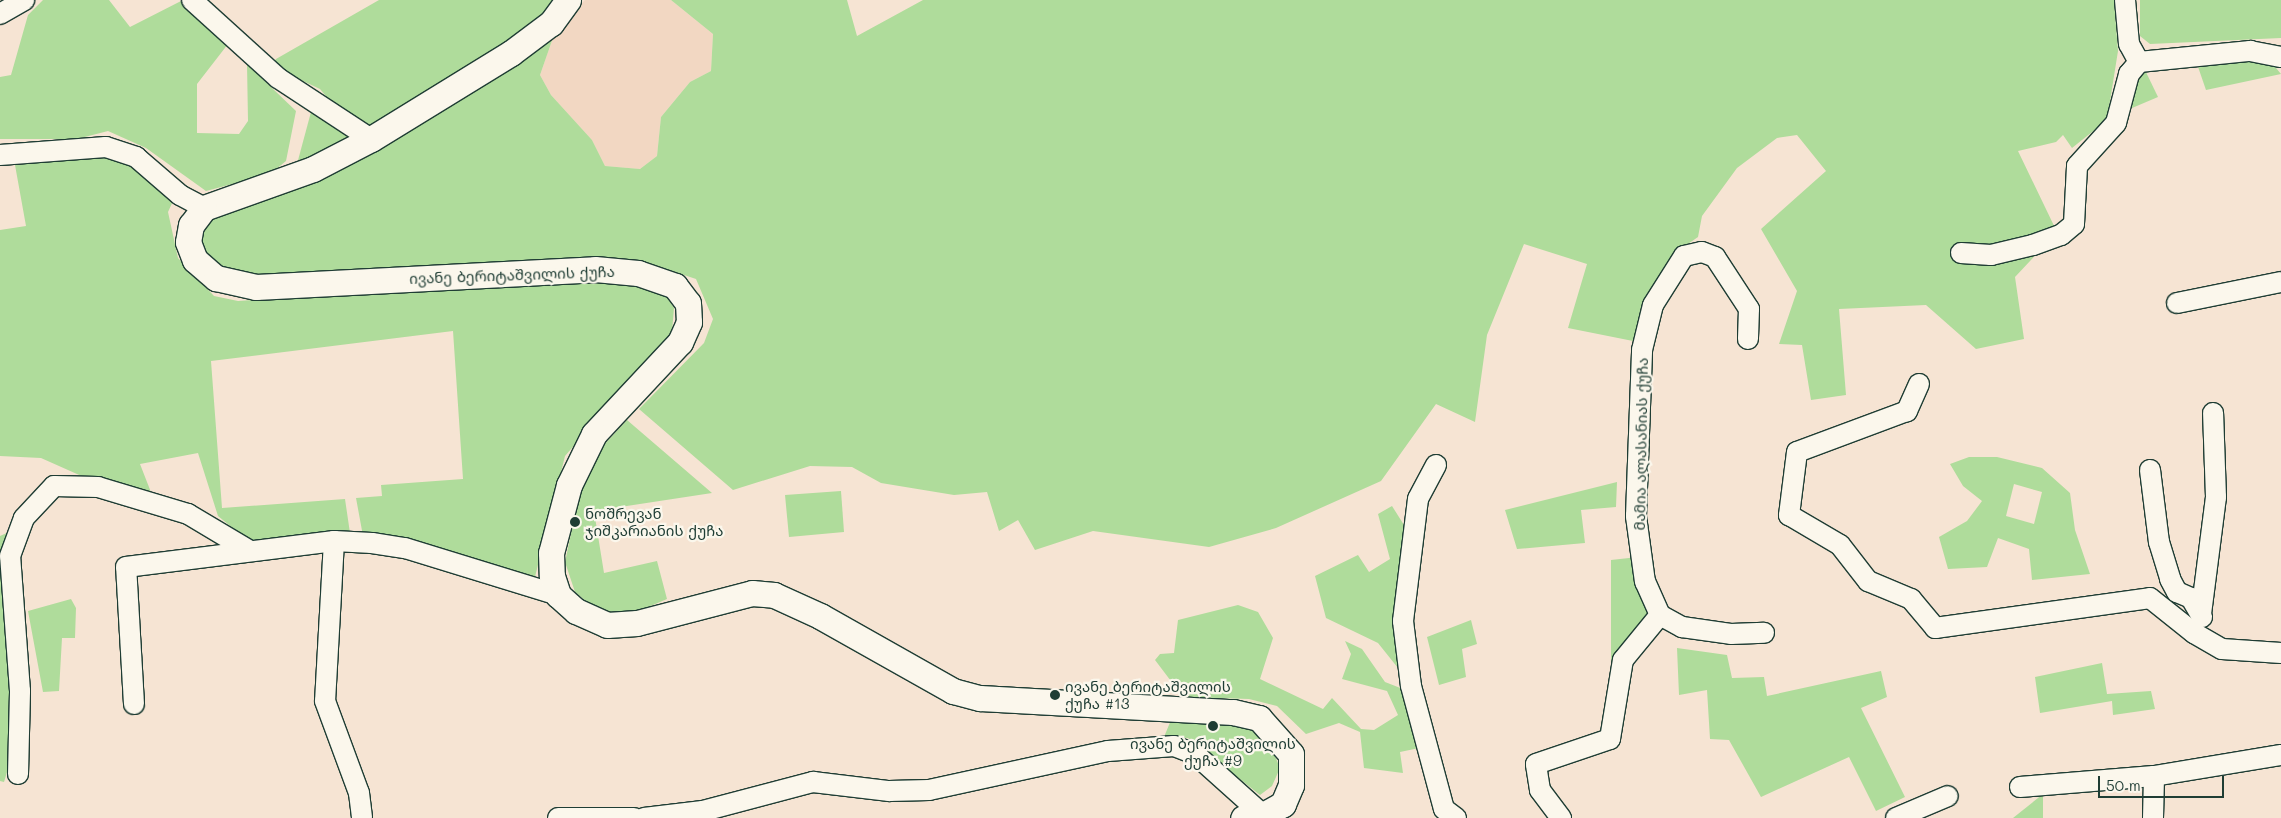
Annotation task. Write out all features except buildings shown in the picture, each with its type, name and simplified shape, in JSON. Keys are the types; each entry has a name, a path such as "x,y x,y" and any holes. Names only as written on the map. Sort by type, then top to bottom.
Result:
{"main road":[{"path":"204,208 312,170 372,139 510,54 551,23 568,0"},
{"name":"ივანე ბერიტაშვილის ქუჩა","path":"204,208 191,225 188,242 195,260 216,278 235,286 595,269 638,273 676,286 688,303 689,322 680,342 594,434 569,485 552,552 558,595"},
{"path":"558,595 590,621 607,625 637,623 752,593 774,595 844,628 953,691 980,698 1233,712 1259,718 1285,744 1293,771 1283,804 1253,816"}],"street":[{"path":"0,14 24,0"},
{"path":"192,0 278,78 372,139"},
{"path":"2125,0 2128,44 2139,62"},
{"path":"1961,253 1991,255 2033,245 2061,234 2074,224 2077,166 2116,122 2129,74 2139,62 2250,51 2281,56"},
{"path":"0,155 106,147 136,157 180,195 204,208"},
{"name":"მამია ალასანიას ქუჩა","path":"1660,615 1646,582 1636,516 1642,350 1665,283 1684,256 1702,252 1715,257 1744,298 1748,310 1748,339"},
{"path":"2177,303 2281,282"},
{"path":"1919,384 1907,411 1797,452 1789,515 1840,545 1868,581 1911,599 1935,628 2150,598 2194,633 2222,649 2281,653"},
{"path":"2201,614 2216,489 2213,413"},
{"path":"1436,465 1418,499 1403,621 1416,705 1444,809 1456,818"},
{"path":"2150,470 2159,542 2170,579 2201,614 2222,649"},
{"path":"18,774 20,691 10,556 24,518 54,486 98,487 188,514 250,551"},
{"path":"334,542 324,701 359,793 362,818"},
{"path":"134,704 126,567 334,542 405,548 558,595"},
{"path":"1561,818 1540,790 1536,764 1610,739 1623,660 1660,615 1682,627 1731,634 1764,633"},
{"path":"644,818 703,811 813,782 889,792 929,790 1108,751 1174,746 1195,754 1253,816"},
{"path":"2020,787 2154,776 2281,755"},
{"path":"2153,818 2154,776"},
{"path":"1896,818 1948,796"},
{"path":"558,818 634,818"}],"shaded area":[{"path":"585,0 671,0 713,34 711,71 690,82 661,117 657,156 640,169 605,166 592,140 551,95 540,75 555,32"}],"green space":[{"path":"43,0 109,0 130,27 183,0 228,44 197,84 197,133 239,134 248,121 247,64 296,111 286,161 270,174 206,191 146,148 108,131 77,139 0,139 0,77 11,75 28,15"},
{"path":"379,0 553,0 543,18 371,129 339,112 320,89 271,66 276,59"},
{"path":"671,0 847,0 857,36 923,0 2114,0 2118,51 2107,120 2072,148 2063,135 2056,142 2018,151 2057,232 2015,277 2024,339 1976,349 1926,305 1839,309 1846,395 1811,400 1802,345 1779,344 1797,291 1761,229 1826,171 1797,135 1777,138 1737,168 1702,216 1698,237 1685,246 1650,291 1633,341 1568,328 1587,264 1524,244 1487,335 1475,422 1436,404 1381,481 1276,528 1209,547 1093,531 1035,550 1018,520 999,531 987,492 954,495 881,483 852,467 810,466 733,490 639,409 704,343 713,319 696,279 654,265 605,259 242,278 221,271 205,253 202,237 209,219 368,156 555,32 540,75 551,95 592,140 605,166 640,169 657,156 661,117 690,82 711,71 713,34"},
{"path":"2140,0 2281,0 2281,38 2150,44 2140,36"},
{"path":"2266,56 2281,74 2206,90 2196,61"},
{"path":"2144,68 2158,97 2125,111 2133,86"},
{"path":"311,112 343,129 351,139 297,164"},
{"path":"113,154 138,164 174,199 168,212 178,258 214,296 238,301 567,280 634,282 664,292 674,308 672,332 565,456 534,581 363,536 356,498 382,496 381,485 463,479 453,331 211,361 222,508 345,499 350,533 251,543 218,516 198,453 140,464 154,500 95,482 41,458 0,456 0,230 26,226 15,165"},
{"path":"627,420 712,493 594,511 604,573 657,561 667,599 639,611 615,613 594,608 575,592 565,562 580,491 602,447"},
{"path":"1969,457 1997,457 2042,468 2070,493 2075,530 2090,574 2032,580 2029,549 1998,538 1987,567 1948,569 1939,537 1967,521 1982,501 1963,486 1950,464","holes":["2014,484 2042,492 2034,524 2006,516"]},
{"path":"1617,482 1616,507 1581,510 1585,543 1517,549 1505,510"},
{"path":"841,491 844,532 789,537 785,495"},
{"path":"1392,506 1404,525 1392,624 1402,673 1378,643 1326,618 1315,576 1358,555 1369,572 1390,559 1378,514"},
{"path":"9,532 0,555 0,536"},
{"path":"0,555 15,639 10,762 4,782 0,781"},
{"path":"1638,557 1650,613 1611,668 1611,560"},
{"path":"71,599 76,608 75,638 62,638 59,691 43,692 28,611"},
{"path":"1238,605 1258,612 1273,638 1260,679 1323,709 1332,698 1361,729 1374,730 1398,715 1387,691 1342,679 1351,654 1345,641 1362,649 1385,682 1408,691 1424,747 1400,752 1403,773 1364,768 1360,732 1339,723 1306,734 1277,706 1249,699 1183,697 1155,660 1160,654 1174,653 1178,620"},
{"path":"1471,620 1477,644 1462,649 1466,677 1439,685 1427,637"},
{"path":"1677,648 1727,655 1732,678 1764,677 1767,696 1881,671 1887,697 1861,708 1905,797 1876,811 1849,757 1761,797 1729,740 1710,739 1707,690 1679,695"},
{"path":"2102,663 2107,694 2151,691 2155,709 2113,715 2112,701 2040,713 2035,677"},
{"path":"1171,720 1247,726 1270,744 1280,768 1272,786 1260,795 1188,738 1164,737"},
{"path":"2043,794 2043,818 2013,818"}],"place":[{"name":"ნოშრევან ჯიშკარიანის ქუჩა","path":"575,522"},
{"name":"ივანე ბერიტაშვილის ქუჩა #13","path":"1055,695"},
{"name":"ივანე ბერიტაშვილის ქუჩა #9","path":"1213,726"}]}
